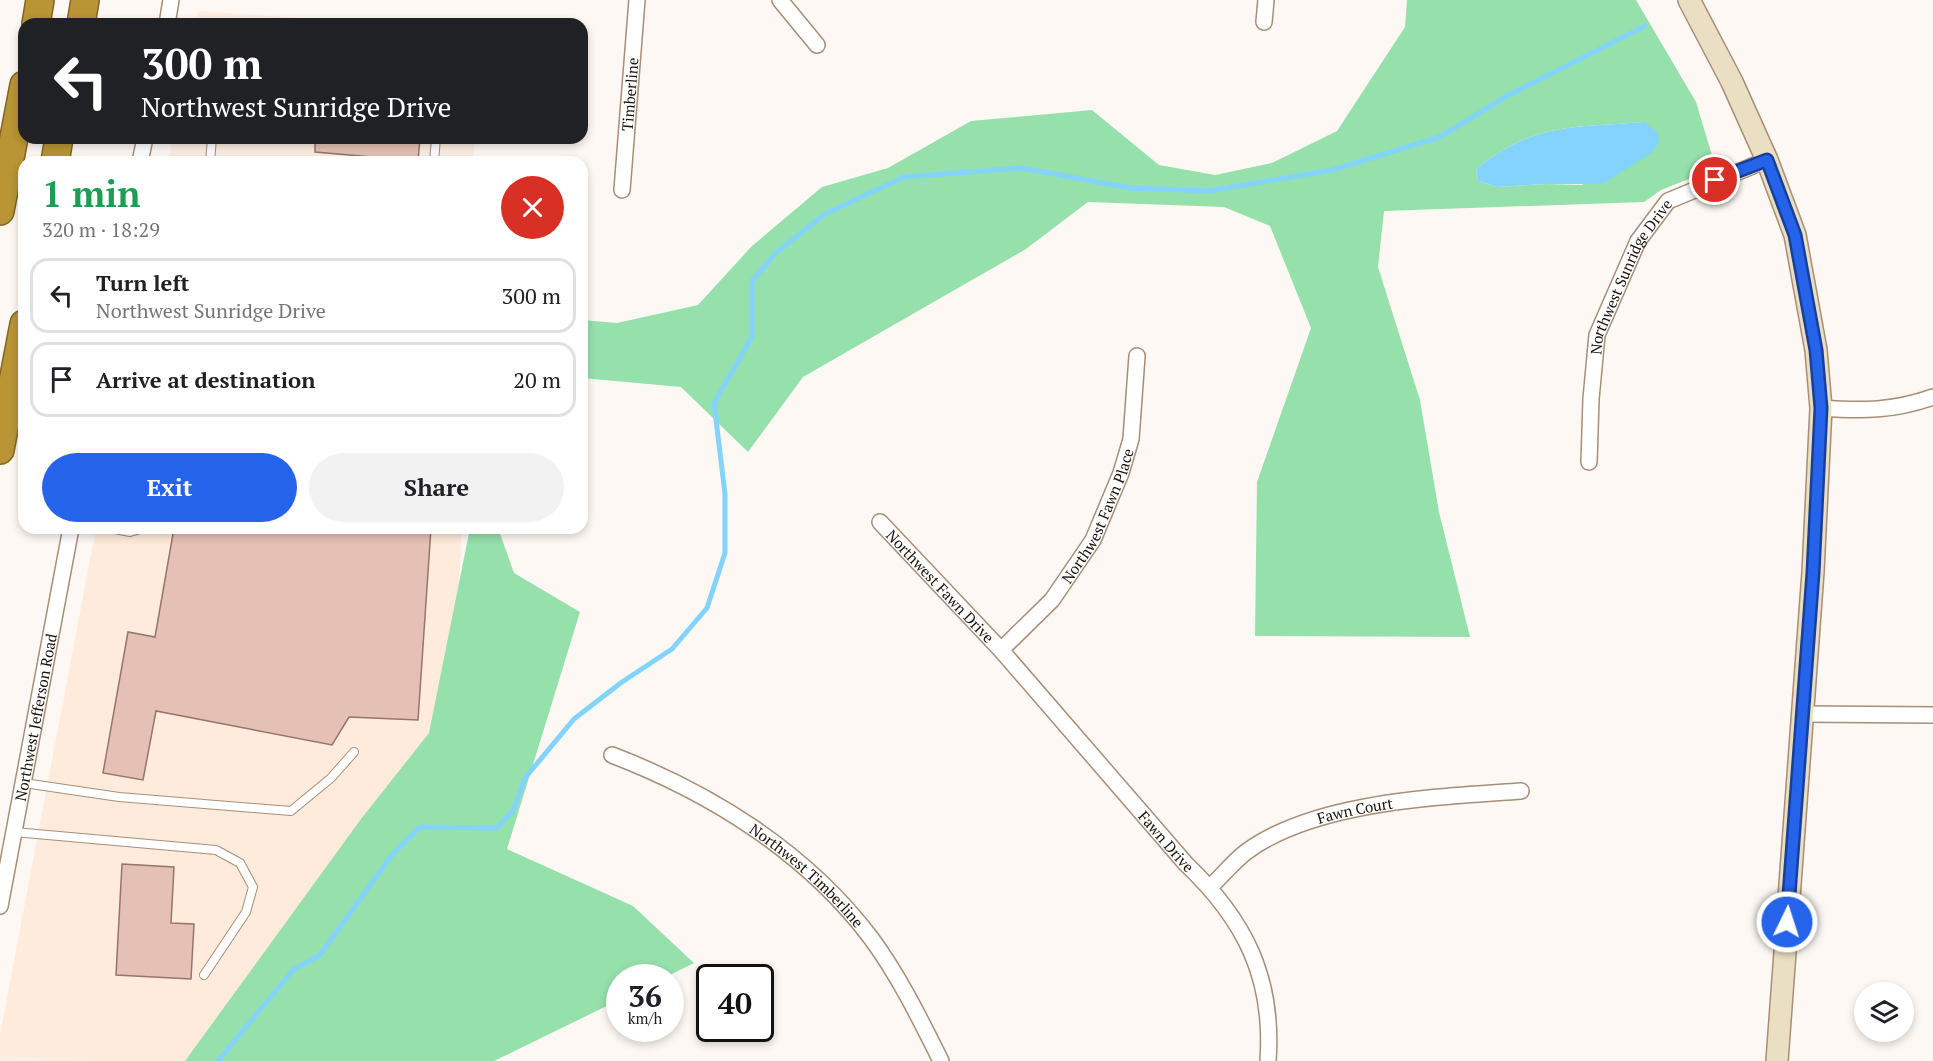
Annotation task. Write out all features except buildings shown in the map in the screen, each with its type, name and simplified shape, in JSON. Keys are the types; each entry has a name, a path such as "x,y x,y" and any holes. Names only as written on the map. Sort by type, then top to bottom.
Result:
{"highway":[{"path":"37,18 40,0"},
{"path":"82,18 86,0"},
{"path":"0,211 18,116"},
{"path":"0,450 18,356"}],"street":[{"path":"168,18 171,0"},
{"name":"Timberline","path":"622,189 637,0"},
{"path":"780,0 817,45"},
{"path":"1264,22 1266,0"},
{"path":"1689,0 1732,82 1767,160 1795,235 1816,350 1821,408 1813,573 1778,1061"},
{"name":"Northwest Sunridge Drive","path":"1589,462 1591,399 1597,334 1638,241 1668,201 1767,160"},
{"name":"Northwest Fawn Place","path":"1001,650 1052,600 1094,540 1121,473 1131,439 1137,356"},
{"path":"1821,408 1870,412 1908,406 1933,397"},
{"name":"Northwest Fawn Drive","path":"880,522 1001,650"},
{"name":"Northwest Jefferson Road","path":"0,906 70,534"},
{"name":"Fawn Drive","path":"1001,650 1186,864 1210,887 1246,937 1259,969 1267,1004 1270,1031 1268,1061"},
{"path":"1802,714 1933,715"},
{"name":"Northwest Timberline","path":"612,755 666,778 716,804 783,849 837,897 870,937 891,968 941,1061"},
{"name":"Fawn Court","path":"1210,887 1246,852 1275,836 1333,814 1363,807 1521,791"}],"lane":[{"path":"24,783 119,797 291,811 331,778 354,752"},
{"path":"14,832 216,850 240,863 253,887 246,912 204,975"}],"shaded area":[{"path":"198,11 299,18 196,18"},
{"path":"172,144 474,144 474,156 169,156"},
{"path":"95,534 462,534 440,954 305,1061 96,1061 0,1056 0,1035"},
{"path":"0,1056 96,1061 0,1061"}],"green space":[{"path":"1407,0 1636,0 1696,102 1714,162 1709,171 1661,190 1644,202 1384,211 1378,267 1420,400 1439,512 1470,637 1255,636 1257,482 1311,328 1270,226 1224,207 1088,202 1026,249 803,377 748,452 681,387 588,379 588,321 617,323 698,305 752,246 822,187 888,168 971,121 1092,110 1159,165 1215,175 1272,163 1337,131 1405,27","holes":["1643,122 1582,185 1546,184 1497,187 1478,181 1476,169 1497,154 1536,135 1575,127"]},
{"path":"469,534 500,534 514,573 580,612 507,849 633,906 694,963 684,968 684,964 606,964 606,1006 494,1061 185,1061 361,819 429,733"}],"water":[{"path":"1643,122 1658,132 1659,142 1653,152 1603,184 1497,187 1478,181 1476,169 1497,154 1536,135 1575,127"}],"waterway":[{"path":"218,1061 293,970 320,955 391,856 420,827 497,828 513,811 525,778 574,719 622,682 672,649 707,608 725,553 725,494 714,403 752,337 752,281 777,252 825,214 904,177 1022,168 1130,188 1208,191 1332,170 1440,137 1507,96 1645,26"}],"route":[{"path":"1715,180 1767,160 1795,235 1816,350 1821,408 1813,573 1787,922"}]}
